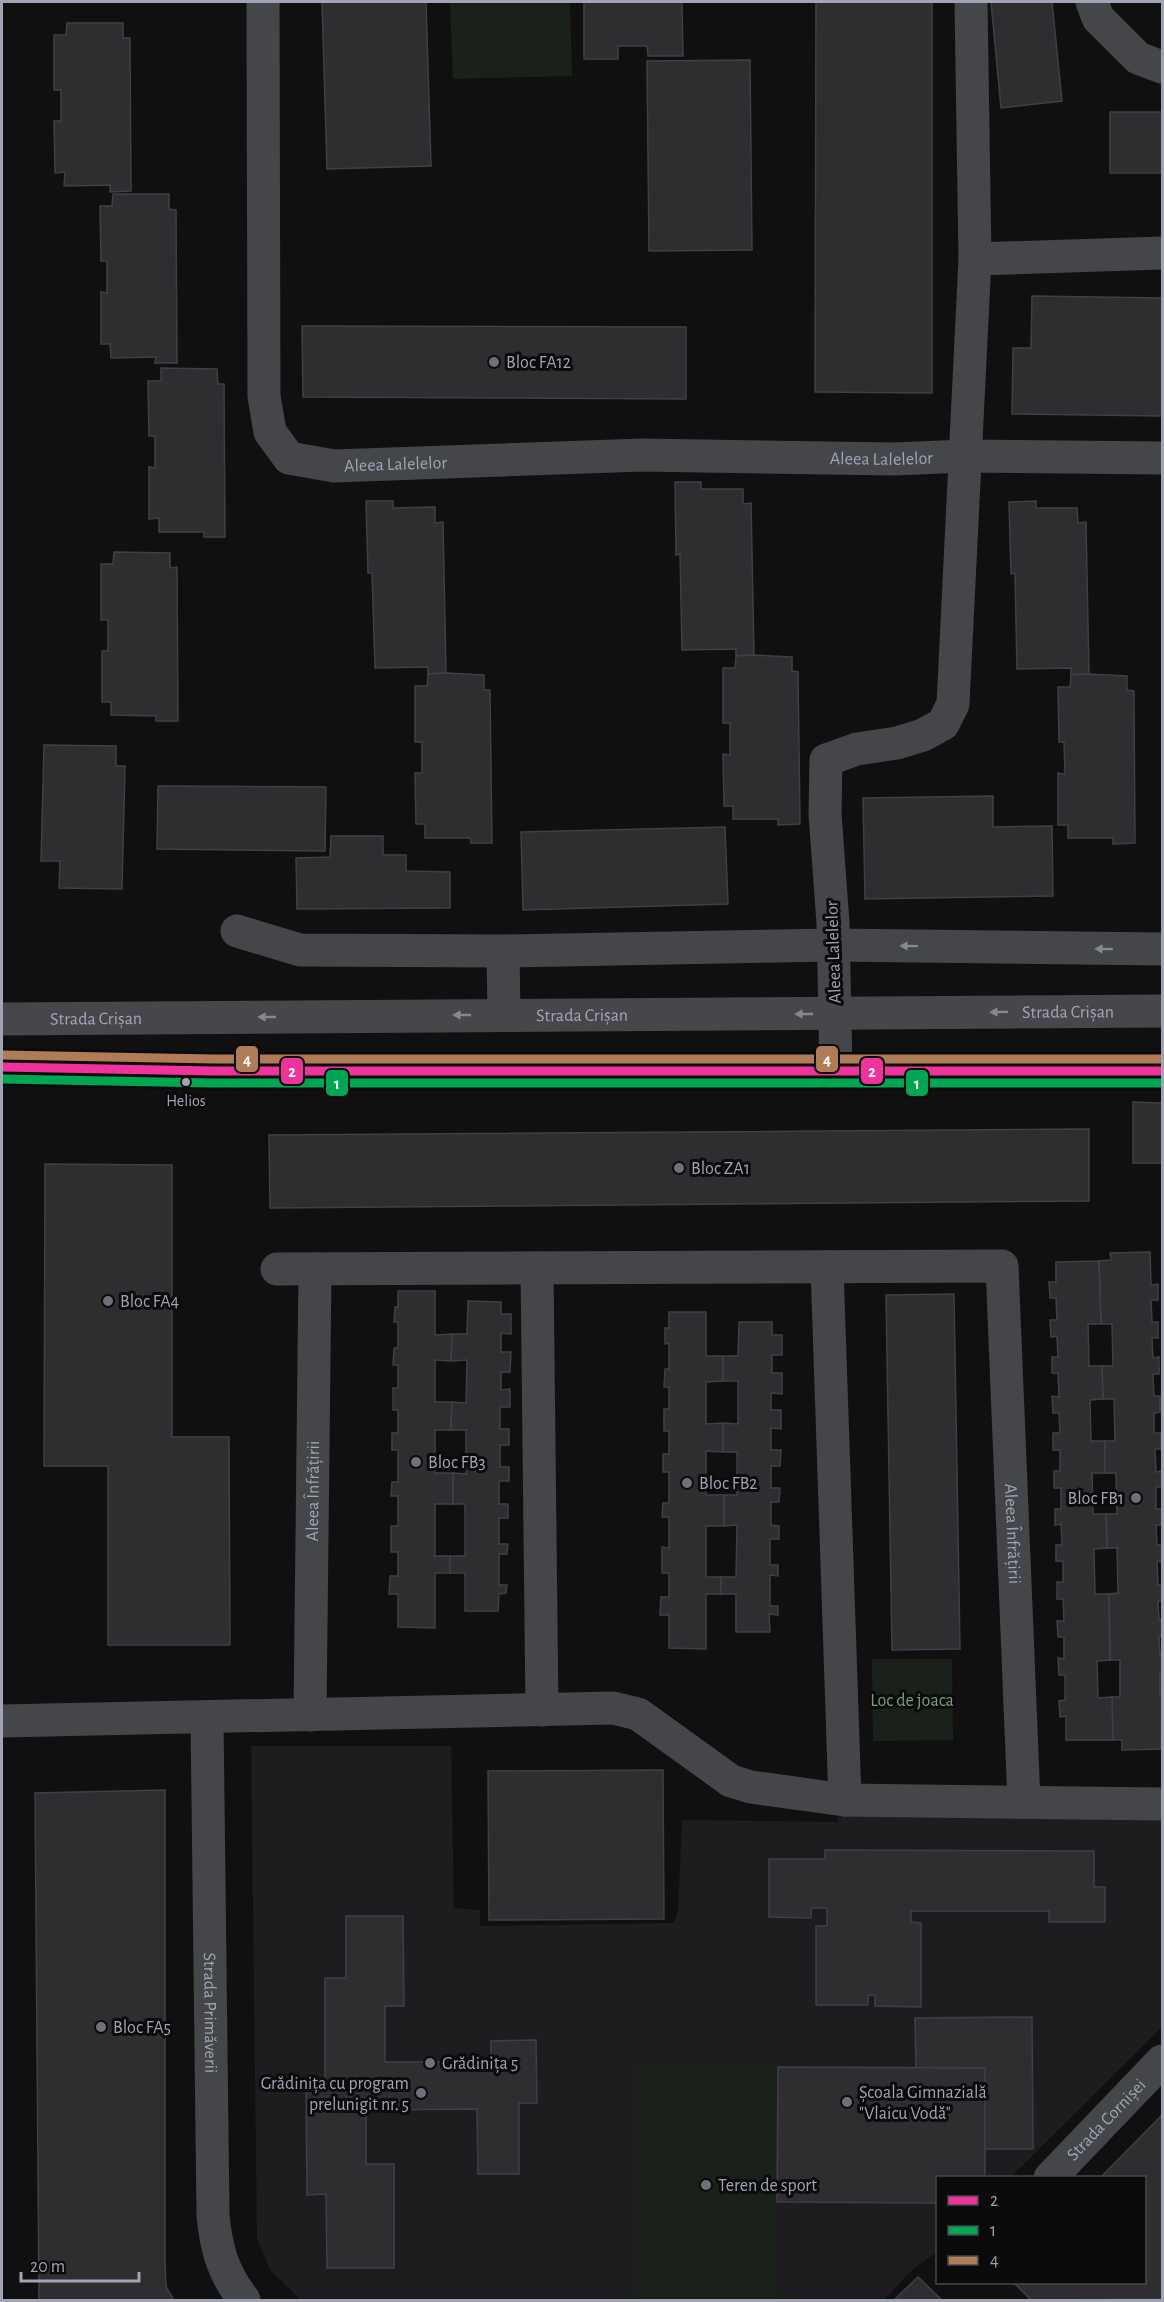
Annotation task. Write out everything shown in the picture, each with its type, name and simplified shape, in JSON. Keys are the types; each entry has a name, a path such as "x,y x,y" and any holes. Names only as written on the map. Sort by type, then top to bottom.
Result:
{"main road":[{"name":"Strada Crișan","path":"2,1019 1162,1011"},
{"path":"2,1067 213,1071 1162,1071"}],"street":[{"name":"Aleea Lalelelor","path":"263,2 264,396 270,432 289,458 334,466 642,454 894,459 965,456 1162,458"},
{"name":"Aleea Lalelelor","path":"836,1070 834,945 825,814 826,760 857,749 897,743 923,735 943,724 953,704 975,259 971,2"},
{"path":"1092,2 1098,18 1138,58 1162,66"},
{"path":"975,259 1162,253"},
{"path":"237,931 300,950 503,951 834,945 1162,950"},
{"path":"503,951 504,1015"},
{"name":"Aleea Înfrățirii","path":"827,1267 1002,1266 1024,1802"},
{"path":"277,1269 827,1267 845,1800"},
{"path":"537,1268 542,1710"},
{"name":"Aleea Înfrățirii","path":"310,1714 315,1269"},
{"path":"2,1721 613,1708 638,1714 730,1780 751,1787 845,1800 1162,1804"},
{"name":"Strada Primăverii","path":"207,1716 213,2215 219,2254 227,2274 244,2301"},
{"name":"Strada Cornișei","path":"1052,2176 1162,2061"}],"shaded area":[{"path":"251,1746 451,1746 454,1908 480,1910 480,1926 674,1923 678,1911 682,1820 838,1822 837,1809 1162,1817 1162,2027 1012,2176 936,2176 936,2253 912,2270 884,2300 301,2300 270,2270 257,2239"}],"green space":[{"path":"450,2 570,2 572,76 453,79"},
{"name":"Loc de joaca","path":"872,1659 952,1659 953,1740 873,1741"},
{"name":"Teren de sport","path":"635,2069 776,2069 776,2300 635,2300"}],"building":[{"path":"322,2 426,2 431,166 327,169"},
{"path":"584,2 682,2 683,56 648,56 647,46 618,46 618,59 584,59"},
{"path":"816,2 932,2 932,393 815,392"},
{"path":"991,2 1052,2 1062,101 1001,108"},
{"path":"67,23 123,23 123,38 130,38 131,191 110,192 110,185 64,186 65,172 55,173 54,121 61,121 61,90 54,90 54,35 66,35"},
{"path":"750,60 752,250 649,251 647,61"},
{"path":"1110,112 1162,112 1162,173 1110,173"},
{"path":"113,194 169,194 169,209 176,210 177,363 155,363 156,357 111,358 110,344 101,344 101,292 107,293 107,261 101,261 100,206 112,206"},
{"path":"1032,296 1162,298 1162,416 1012,414 1013,348 1031,348"},
{"name":"Bloc FA12","path":"302,326 686,327 686,399 303,397"},
{"path":"161,368 217,369 218,384 224,384 225,537 204,537 204,532 159,532 159,518 149,519 149,467 155,468 155,436 149,436 148,381 161,381"},
{"path":"675,482 701,482 701,489 743,489 743,504 751,503 754,655 736,656 736,649 682,650 680,554 676,555"},
{"path":"366,501 393,501 393,508 435,507 435,523 443,522 446,673 428,674 428,667 375,668 372,573 368,573"},
{"path":"1036,501 1036,508 1077,508 1078,523 1086,522 1089,674 1071,675 1071,668 1017,669 1015,573 1011,574 1009,502"},
{"path":"114,552 170,553 170,568 177,567 178,721 156,721 156,716 111,715 111,702 102,702 102,651 108,651 108,620 101,620 101,564 113,564"},
{"path":"736,656 792,657 792,671 798,672 800,824 778,825 778,819 733,819 733,806 724,806 723,754 730,755 730,723 723,723 723,668 735,668"},
{"path":"428,674 484,675 484,690 490,690 492,843 471,843 470,838 425,838 425,824 416,824 415,773 422,773 422,742 415,742 415,686 427,686"},
{"path":"1071,675 1127,676 1127,690 1134,691 1135,843 1113,844 1113,838 1068,838 1068,825 1058,825 1058,773 1065,774 1064,742 1059,742 1058,687 1070,687"},
{"path":"44,745 116,746 116,766 125,766 122,889 59,888 60,861 41,861"},
{"path":"158,786 326,787 325,851 157,849"},
{"path":"993,796 993,827 1052,826 1053,896 865,899 863,798"},
{"path":"725,827 728,904 523,910 521,832"},
{"path":"331,836 383,836 383,855 406,855 406,871 450,872 450,908 297,909 296,858 330,857"},
{"path":"1133,1102 1162,1103 1162,1163 1133,1163"},
{"name":"Bloc ZA1","path":"1089,1129 1089,1201 270,1208 269,1135"},
{"name":"Bloc FA4","path":"45,1164 172,1165 172,1437 229,1437 230,1645 108,1645 108,1466 44,1466"},
{"name":"Bloc FB1","path":"1150,1252 1151,1285 1158,1284 1158,1300 1151,1300 1152,1322 1158,1322 1158,1338 1152,1338 1153,1358 1159,1357 1159,1374 1153,1374 1154,1396 1160,1396 1160,1412 1154,1413 1154,1433 1161,1433 1161,1449 1155,1449 1156,1472 1162,1471 1162,1487 1156,1487 1156,1509 1162,1509 1162,1525 1156,1525 1157,1545 1162,1545 1162,1562 1157,1561 1158,1585 1162,1585 1162,1601 1158,1601 1159,1620 1162,1620 1162,1636 1159,1636 1160,1656 1162,1656 1162,1672 1160,1672 1161,1749 1122,1750 1122,1740 1113,1740 1112,1697 1120,1697 1120,1660 1110,1660 1109,1594 1118,1593 1117,1548 1107,1548 1106,1514 1117,1514 1116,1473 1105,1473 1105,1441 1115,1441 1114,1399 1103,1399 1102,1366 1113,1366 1112,1324 1101,1324 1099,1261 1111,1260 1110,1253"},
{"name":"Bloc FB1","path":"1099,1261 1101,1324 1088,1324 1089,1366 1102,1366 1103,1399 1090,1400 1091,1441 1105,1441 1105,1473 1092,1473 1093,1514 1106,1514 1107,1548 1094,1549 1095,1594 1109,1594 1110,1660 1097,1661 1098,1698 1112,1697 1113,1740 1066,1740 1066,1716 1060,1717 1059,1701 1065,1700 1065,1675 1059,1675 1058,1658 1064,1659 1064,1637 1058,1637 1057,1621 1064,1621 1063,1599 1057,1599 1057,1582 1063,1582 1063,1561 1056,1561 1056,1545 1062,1545 1061,1524 1055,1525 1055,1509 1061,1509 1061,1488 1054,1488 1054,1471 1060,1471 1060,1450 1053,1450 1053,1433 1060,1433 1059,1413 1053,1413 1052,1396 1059,1397 1058,1373 1052,1373 1052,1357 1058,1357 1057,1336 1051,1337 1050,1320 1057,1320 1056,1298 1050,1298 1049,1282 1056,1282 1056,1262"},
{"name":"Bloc FB3","path":"398,1291 435,1291 435,1335 452,1334 451,1361 435,1360 435,1402 452,1402 451,1430 435,1430 435,1473 453,1473 453,1504 435,1504 435,1556 450,1556 450,1573 435,1573 435,1628 398,1627 398,1594 389,1594 390,1576 398,1576 398,1552 391,1552 391,1526 398,1526 398,1496 391,1496 392,1482 398,1482 398,1450 392,1450 392,1433 398,1433 398,1410 393,1410 393,1388 398,1388 398,1365 393,1365 394,1348 398,1348 398,1322 394,1322 395,1307 398,1307"},
{"path":"954,1294 960,1649 892,1650 886,1295"},
{"name":"Bloc FB3","path":"468,1301 501,1302 501,1314 511,1314 511,1334 501,1333 501,1352 511,1352 510,1372 501,1372 501,1390 510,1389 510,1407 500,1407 500,1429 509,1429 509,1445 500,1445 500,1467 509,1467 509,1481 499,1481 499,1504 508,1504 508,1518 499,1518 499,1544 508,1544 507,1554 499,1554 499,1585 507,1585 506,1593 499,1594 498,1611 465,1611 465,1573 450,1573 450,1556 465,1556 465,1504 453,1504 453,1473 466,1474 466,1430 451,1430 452,1402 466,1403 467,1360 451,1361 452,1334 467,1334"},
{"name":"Bloc FB2","path":"669,1312 706,1312 706,1356 723,1356 723,1381 706,1382 706,1424 723,1423 723,1452 706,1451 706,1495 724,1495 724,1526 706,1526 706,1577 721,1577 721,1594 706,1594 706,1649 669,1648 669,1615 660,1615 661,1597 669,1597 669,1573 662,1573 662,1547 669,1548 669,1517 662,1517 663,1503 669,1503 669,1472 663,1472 663,1454 669,1454 669,1431 664,1431 664,1409 669,1409 669,1387 664,1387 665,1369 669,1369 669,1343 665,1344 665,1328 669,1328"},
{"name":"Bloc FB2","path":"739,1322 772,1322 772,1335 782,1335 782,1355 772,1355 772,1373 782,1373 782,1394 771,1393 771,1410 781,1410 781,1429 771,1428 771,1450 781,1450 780,1466 771,1466 771,1488 780,1488 779,1502 771,1502 771,1525 779,1526 779,1539 770,1539 770,1565 778,1565 778,1576 770,1575 770,1606 778,1606 778,1615 769,1614 770,1632 736,1632 736,1594 721,1594 721,1577 736,1577 737,1525 724,1526 724,1495 737,1495 737,1452 723,1452 723,1423 738,1424 738,1381 723,1381 723,1356 738,1356"},
{"path":"663,1770 664,1919 489,1920 488,1771"},
{"name":"Bloc FA5","path":"165,1790 165,2261 166,2287 174,2300 39,2300 35,1793"},
{"path":"825,1850 1094,1851 1094,1887 1105,1887 1105,1922 1049,1922 1049,1911 911,1911 911,1922 921,1923 921,2007 875,2006 875,1995 868,1995 868,2005 816,2005 816,1926 827,1926 827,1908 811,1908 811,1918 769,1917 769,1859 825,1859"},
{"name":"Grădinița cu program prelunigit nr. 5","path":"346,1916 403,1916 404,2006 385,2006 385,2062 491,2062 491,2041 536,2040 537,2103 519,2103 519,2174 478,2174 477,2109 366,2110 366,2164 394,2164 394,2268 327,2268 326,2194 307,2195 306,2083 325,2083 325,1978 346,1978"},
{"path":"1032,2017 1033,2149 985,2149 985,2068 916,2068 915,2018"},
{"path":"778,2067 985,2068 985,2176 936,2176 936,2203 777,2202"},
{"path":"1162,2115 1162,2299 1031,2300 1015,2284 1146,2284 1146,2176 1102,2176"},
{"path":"918,2277 942,2300 894,2300"}],"transit line":[{"name":"4","path":"2,1055 213,1059 1162,1059"},
{"name":"2","path":"2,1067 213,1071 1162,1071"},
{"name":"1","path":"2,1079 213,1083 1162,1083"}],"place":[{"name":"Bloc FA12","path":"494,362"},
{"name":"Helios","path":"186,1082"},
{"name":"Bloc ZA1","path":"679,1168"},
{"name":"Bloc FA4","path":"108,1301"},
{"name":"Bloc FB3","path":"416,1462"},
{"name":"Bloc FB2","path":"687,1483"},
{"name":"Bloc FB1","path":"1136,1498"},
{"name":"Bloc FA5","path":"101,2027"},
{"name":"Grădinița 5","path":"430,2063"},
{"name":"Grădinița cu program prelunigit nr. 5","path":"421,2093"},
{"name":"Școala Gimnazială \"Vlaicu Vodă\"","path":"847,2102"},
{"name":"Teren de sport","path":"706,2185"}]}
